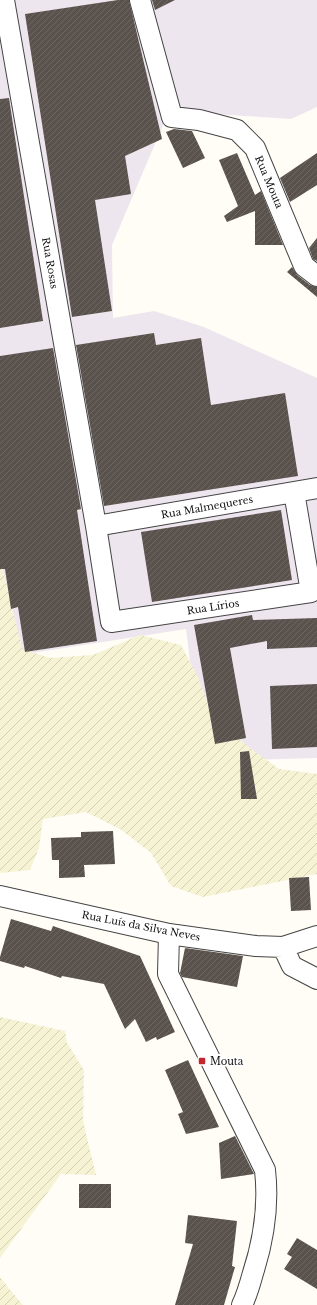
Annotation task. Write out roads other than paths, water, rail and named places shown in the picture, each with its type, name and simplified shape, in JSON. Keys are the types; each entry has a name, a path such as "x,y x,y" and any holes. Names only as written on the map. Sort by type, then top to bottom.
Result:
{"street":[{"name":"Rua Rosas","path":"4,0 96,526"},
{"name":"Rua Mouta","path":"140,0 172,117 199,120 237,130 255,148 304,266 317,276"},
{"name":"Rua Malmequeres","path":"96,526 317,488"},
{"name":"Rua Lírios","path":"96,526 111,622 311,592 294,492"},
{"name":"Rua Luís da Silva Neves","path":"0,896 169,934 256,946 283,946 317,936"},
{"path":"169,934 168,974 265,1170 268,1190 267,1208 260,1250 246,1297 242,1305"},
{"path":"283,946 292,966 317,979"}],"place":[{"name":"Mouta","path":"202,1061"}]}
